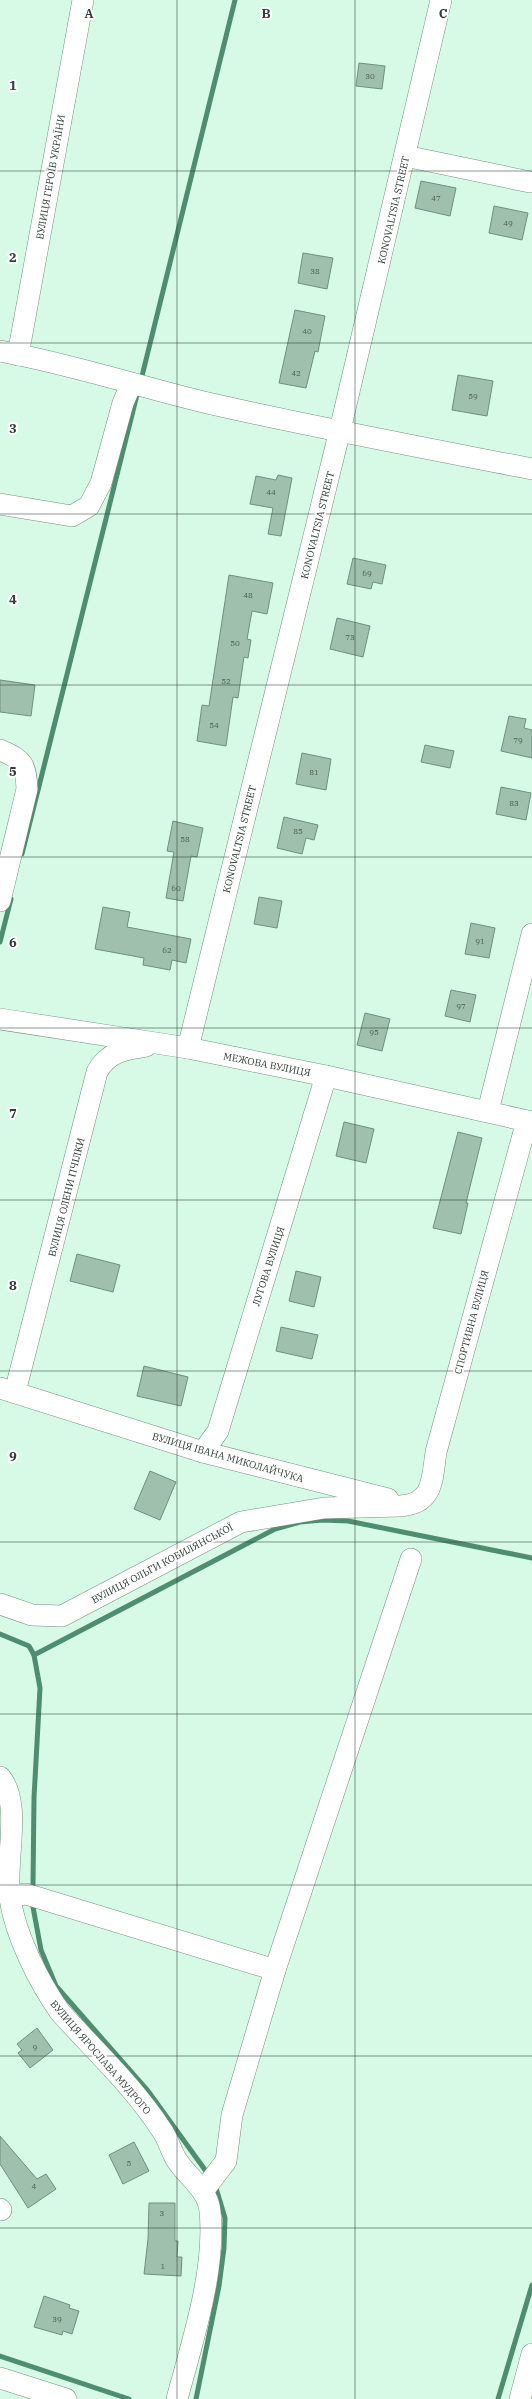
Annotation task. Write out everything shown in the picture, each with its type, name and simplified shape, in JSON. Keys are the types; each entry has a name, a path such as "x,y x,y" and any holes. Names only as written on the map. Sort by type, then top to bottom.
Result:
{"street":[{"name":"ВУЛИЦЯ ГЕРОЇВ УКРАЇНИ","path":"9,353 83,0"},
{"name":"KONOVALTSIA STREET","path":"188,1048 340,430 441,0"},
{"path":"405,156 530,182"},
{"path":"9,353 79,367 131,384 340,430 532,469"},
{"path":"0,504 72,516 90,506 101,483 123,403 131,384"},
{"path":"0,750 16,757 26,770 27,789 0,901"},
{"path":"488,1111 532,934"},
{"name":"МЕЖОВА ВУЛИЦЯ","path":"0,1019 188,1048 326,1076 529,1121"},
{"name":"ВУЛИЦЯ ОЛЕНИ ПЧІЛКИ","path":"7,1390 57,1235 97,1072 102,1062 110,1056 130,1048 160,1044"},
{"name":"ЛУГОВА ВУЛИЦЯ","path":"203,1452 218,1431 326,1076"},
{"name":"СПОРТИВНА ВУЛИЦЯ","path":"406,1506 420,1502 427,1493 431,1483 436,1452 529,1121"},
{"name":"ВУЛИЦЯ ІВАНА МИКОЛАЙЧУКА","path":"7,1390 203,1452 406,1506"},
{"name":"ВУЛИЦЯ ОЛЬГИ КОБИЛЯНСЬКОЇ","path":"0,1604 32,1615 62,1616 241,1522 324,1508 406,1506"},
{"path":"203,2192 226,2161 232,2115 275,1970 411,1559"},
{"name":"ВУЛИЦЯ ЯРОСЛАВА МУДРОГО","path":"0,1776 11,1800 8,1878 9,1896 18,1928 48,1995 60,2012 142,2101 163,2130 176,2158 203,2192 210,2211 206,2278 177,2399"},
{"path":"9,1896 26,1894 275,1970"},
{"path":"520,2399 532,2354"},
{"path":"0,2378 66,2399"}],"building":[{"path":"359,63 385,66 382,89 356,86"},
{"path":"421,181 456,188 450,216 415,208"},
{"path":"494,206 528,213 522,240 489,233"},
{"path":"303,253 333,258 327,289 298,283"},
{"path":"295,310 325,316 318,352 315,351 306,388 279,383"},
{"path":"458,375 493,381 487,416 452,410"},
{"path":"278,475 292,478 281,536 268,534 273,508 250,504 256,476 276,480"},
{"path":"353,558 386,565 382,584 373,582 371,589 347,584"},
{"path":"229,575 273,583 267,614 252,611 247,639 251,640 248,658 244,657 238,698 233,697 226,746 197,741 202,705 209,706"},
{"path":"337,618 370,626 363,657 330,649"},
{"path":"0,680 35,685 31,716 0,712"},
{"path":"509,716 526,719 524,728 532,730 532,758 501,751"},
{"path":"425,745 454,751 450,768 421,762"},
{"path":"302,753 331,759 326,790 296,784"},
{"path":"501,787 531,793 526,820 496,814"},
{"path":"284,817 318,825 314,840 306,838 302,854 277,848"},
{"path":"173,821 203,828 197,857 191,856 183,901 166,898 174,852 167,851"},
{"path":"259,897 282,901 277,928 254,924"},
{"path":"103,907 130,912 127,927 191,939 186,963 172,960 170,970 143,965 144,958 95,949"},
{"path":"471,923 495,928 489,958 465,954"},
{"path":"451,990 476,995 470,1022 445,1016"},
{"path":"365,1013 390,1019 382,1051 357,1045"},
{"path":"344,1122 374,1129 366,1163 336,1156"},
{"path":"458,1132 482,1138 466,1203 468,1203 461,1234 433,1228"},
{"path":"77,1254 120,1265 113,1292 70,1281"},
{"path":"296,1271 321,1277 314,1307 289,1301"},
{"path":"281,1327 318,1335 312,1359 276,1351"},
{"path":"144,1366 188,1377 181,1406 137,1396"},
{"path":"150,1471 176,1482 160,1520 134,1509"},
{"path":"37,2028 53,2050 30,2068 18,2053 22,2050 17,2044"},
{"path":"0,2136 37,2179 46,2174 56,2189 28,2208 0,2164"},
{"path":"134,2142 149,2171 123,2184 109,2155"},
{"path":"149,2203 175,2203 175,2241 178,2241 177,2257 182,2257 181,2276 144,2274 148,2239"},
{"path":"44,2296 70,2305 69,2308 79,2311 72,2334 63,2331 62,2335 34,2327"}],"waterway":[{"path":"142,376 235,0"},
{"path":"22,854 137,395"},
{"path":"0,942 11,899"},
{"path":"34,1655 275,1529 300,1522 322,1520 348,1521 532,1558"},
{"path":"0,1634 29,1646 34,1655 40,1688 34,1798 33,1885"},
{"path":"33,1907 41,1950 56,1986 148,2091 208,2174"},
{"path":"196,2399 219,2286 224,2248 225,2218 216,2188"},
{"path":"498,2399 532,2285"},
{"path":"0,2356 129,2399"}]}
